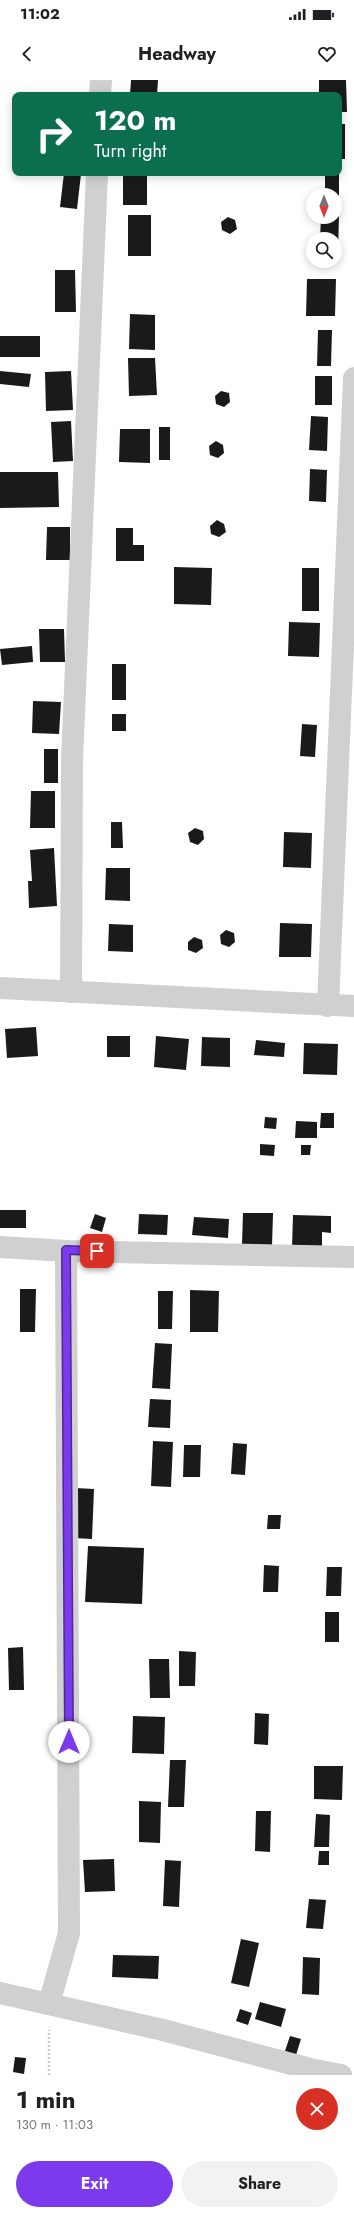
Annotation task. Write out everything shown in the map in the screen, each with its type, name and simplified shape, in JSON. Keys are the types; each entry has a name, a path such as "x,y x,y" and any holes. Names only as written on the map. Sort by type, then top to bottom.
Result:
{"street":[{"path":"100,92 101,80"},
{"path":"71,992 72,761 97,176"},
{"path":"328,1006 354,378"},
{"path":"0,988 328,1006 354,1006"},
{"path":"0,1247 354,1257"},
{"path":"49,2004 69,1933 66,1250"},
{"path":"0,1993 163,2030 309,2072 341,2075"}],"path":[{"path":"49,2004 49,2075"}],"building":[{"path":"131,80 158,80 157,92 130,92"},
{"path":"319,80 346,80 347,112 342,112 342,92 319,92"},
{"path":"342,124 345,124 345,159 342,159"},
{"path":"64,176 81,176 77,209 60,207"},
{"path":"123,176 147,176 147,205 123,205"},
{"path":"325,176 339,176 339,188 325,188"},
{"path":"128,215 151,215 151,256 128,256"},
{"path":"228,217 235,220 237,229 230,234 222,230 221,222"},
{"path":"321,224 339,224 339,232 320,232"},
{"path":"55,270 75,270 76,312 55,312"},
{"path":"307,279 336,279 335,316 306,316"},
{"path":"130,314 155,315 155,350 129,349"},
{"path":"318,330 332,330 331,366 317,366"},
{"path":"0,336 40,336 40,357 0,357"},
{"path":"128,358 155,358 157,395 129,396"},
{"path":"0,371 31,374 29,387 0,384"},
{"path":"71,371 73,410 46,411 45,372"},
{"path":"315,376 332,376 332,405 315,405"},
{"path":"221,391 229,393 230,402 224,407 216,404 215,396"},
{"path":"311,416 328,417 327,451 309,450"},
{"path":"71,421 73,461 53,462 51,422"},
{"path":"159,427 170,427 170,460 159,460"},
{"path":"120,429 150,429 150,463 119,462"},
{"path":"216,441 223,445 224,453 218,458 210,455 209,446"},
{"path":"310,469 327,470 326,502 309,501"},
{"path":"0,472 58,472 59,507 0,508"},
{"path":"217,520 224,524 226,532 219,537 211,534 210,526"},
{"path":"47,527 70,527 70,560 46,560"},
{"path":"116,528 133,528 133,545 144,545 144,561 116,561"},
{"path":"174,567 212,568 211,605 174,604"},
{"path":"302,568 319,568 319,611 302,611"},
{"path":"289,622 320,623 319,657 288,656"},
{"path":"39,629 64,629 65,662 40,662"},
{"path":"32,646 33,662 2,665 0,649"},
{"path":"112,664 126,664 126,700 112,700"},
{"path":"33,701 61,702 59,734 32,733"},
{"path":"112,714 126,714 126,731 112,731"},
{"path":"302,724 317,725 315,757 300,756"},
{"path":"44,749 58,749 58,783 44,783"},
{"path":"31,791 55,791 55,828 30,828"},
{"path":"111,822 122,822 123,848 111,848"},
{"path":"195,828 203,831 204,839 198,845 190,842 188,833"},
{"path":"284,832 312,833 311,868 283,867"},
{"path":"54,848 57,906 29,908 28,881 32,881 30,850"},
{"path":"106,868 130,868 130,901 105,900"},
{"path":"280,923 312,924 311,957 279,957"},
{"path":"109,924 133,925 133,952 108,951"},
{"path":"226,930 234,933 235,942 229,947 221,944 220,935"},
{"path":"194,937 202,940 203,948 196,953 188,950 188,942"},
{"path":"36,1027 38,1056 7,1058 5,1029"},
{"path":"107,1036 130,1036 130,1057 107,1057"},
{"path":"156,1036 189,1039 186,1070 154,1067"},
{"path":"202,1037 230,1038 230,1067 201,1066"},
{"path":"256,1040 285,1043 284,1057 254,1055"},
{"path":"304,1043 338,1044 337,1075 303,1074"},
{"path":"321,1113 334,1113 334,1128 320,1128"},
{"path":"265,1117 277,1118 276,1129 264,1128"},
{"path":"296,1121 317,1122 317,1138 295,1138"},
{"path":"260,1144 275,1145 274,1156 260,1155"},
{"path":"301,1145 311,1145 310,1155 301,1155"},
{"path":"0,1210 26,1210 26,1228 0,1228"},
{"path":"243,1213 273,1213 272,1245 242,1244"},
{"path":"95,1214 106,1218 102,1232 90,1228"},
{"path":"139,1214 168,1215 167,1235 138,1234"},
{"path":"293,1215 331,1216 331,1233 322,1232 322,1248 292,1248"},
{"path":"194,1217 229,1219 228,1238 192,1235"},
{"path":"20,1289 36,1289 35,1332 20,1332"},
{"path":"190,1290 219,1291 218,1332 190,1332"},
{"path":"158,1291 173,1291 172,1329 158,1329"},
{"path":"155,1343 172,1344 170,1389 152,1388"},
{"path":"150,1399 171,1400 170,1428 148,1427"},
{"path":"153,1441 173,1442 171,1487 151,1486"},
{"path":"233,1443 247,1444 245,1475 231,1474"},
{"path":"184,1445 201,1445 200,1477 183,1477"},
{"path":"75,1488 94,1489 92,1539 73,1538"},
{"path":"268,1515 281,1515 280,1529 267,1529"},
{"path":"88,1546 144,1548 142,1604 85,1602"},
{"path":"264,1565 279,1566 278,1592 263,1592"},
{"path":"327,1567 342,1567 341,1596 326,1596"},
{"path":"325,1612 339,1612 339,1642 325,1642"},
{"path":"23,1647 24,1690 9,1690 8,1648"},
{"path":"179,1651 196,1652 195,1686 179,1686"},
{"path":"149,1659 169,1659 170,1698 150,1698"},
{"path":"255,1713 269,1714 268,1745 254,1744"},
{"path":"133,1716 165,1717 164,1754 132,1753"},
{"path":"170,1760 186,1760 184,1807 168,1807"},
{"path":"314,1766 343,1766 342,1800 314,1799"},
{"path":"139,1801 161,1802 160,1843 139,1842"},
{"path":"256,1811 271,1811 270,1852 255,1851"},
{"path":"316,1814 330,1815 329,1847 314,1847"},
{"path":"319,1851 329,1851 329,1865 318,1865"},
{"path":"114,1859 115,1891 85,1892 83,1860"},
{"path":"165,1860 181,1861 179,1907 163,1906"},
{"path":"309,1899 326,1900 323,1929 306,1928"},
{"path":"241,1939 259,1943 249,1987 231,1983"},
{"path":"113,1955 159,1956 158,1979 112,1977"},
{"path":"303,1957 320,1958 319,1995 302,1994"},
{"path":"260,2002 286,2009 281,2027 255,2019"},
{"path":"240,2009 252,2013 248,2025 236,2021"},
{"path":"290,2036 301,2039 296,2055 285,2051"},
{"path":"15,2057 26,2058 24,2074 13,2072"}],"route":[{"path":"69,1742 66,1250 97,1251"}]}
